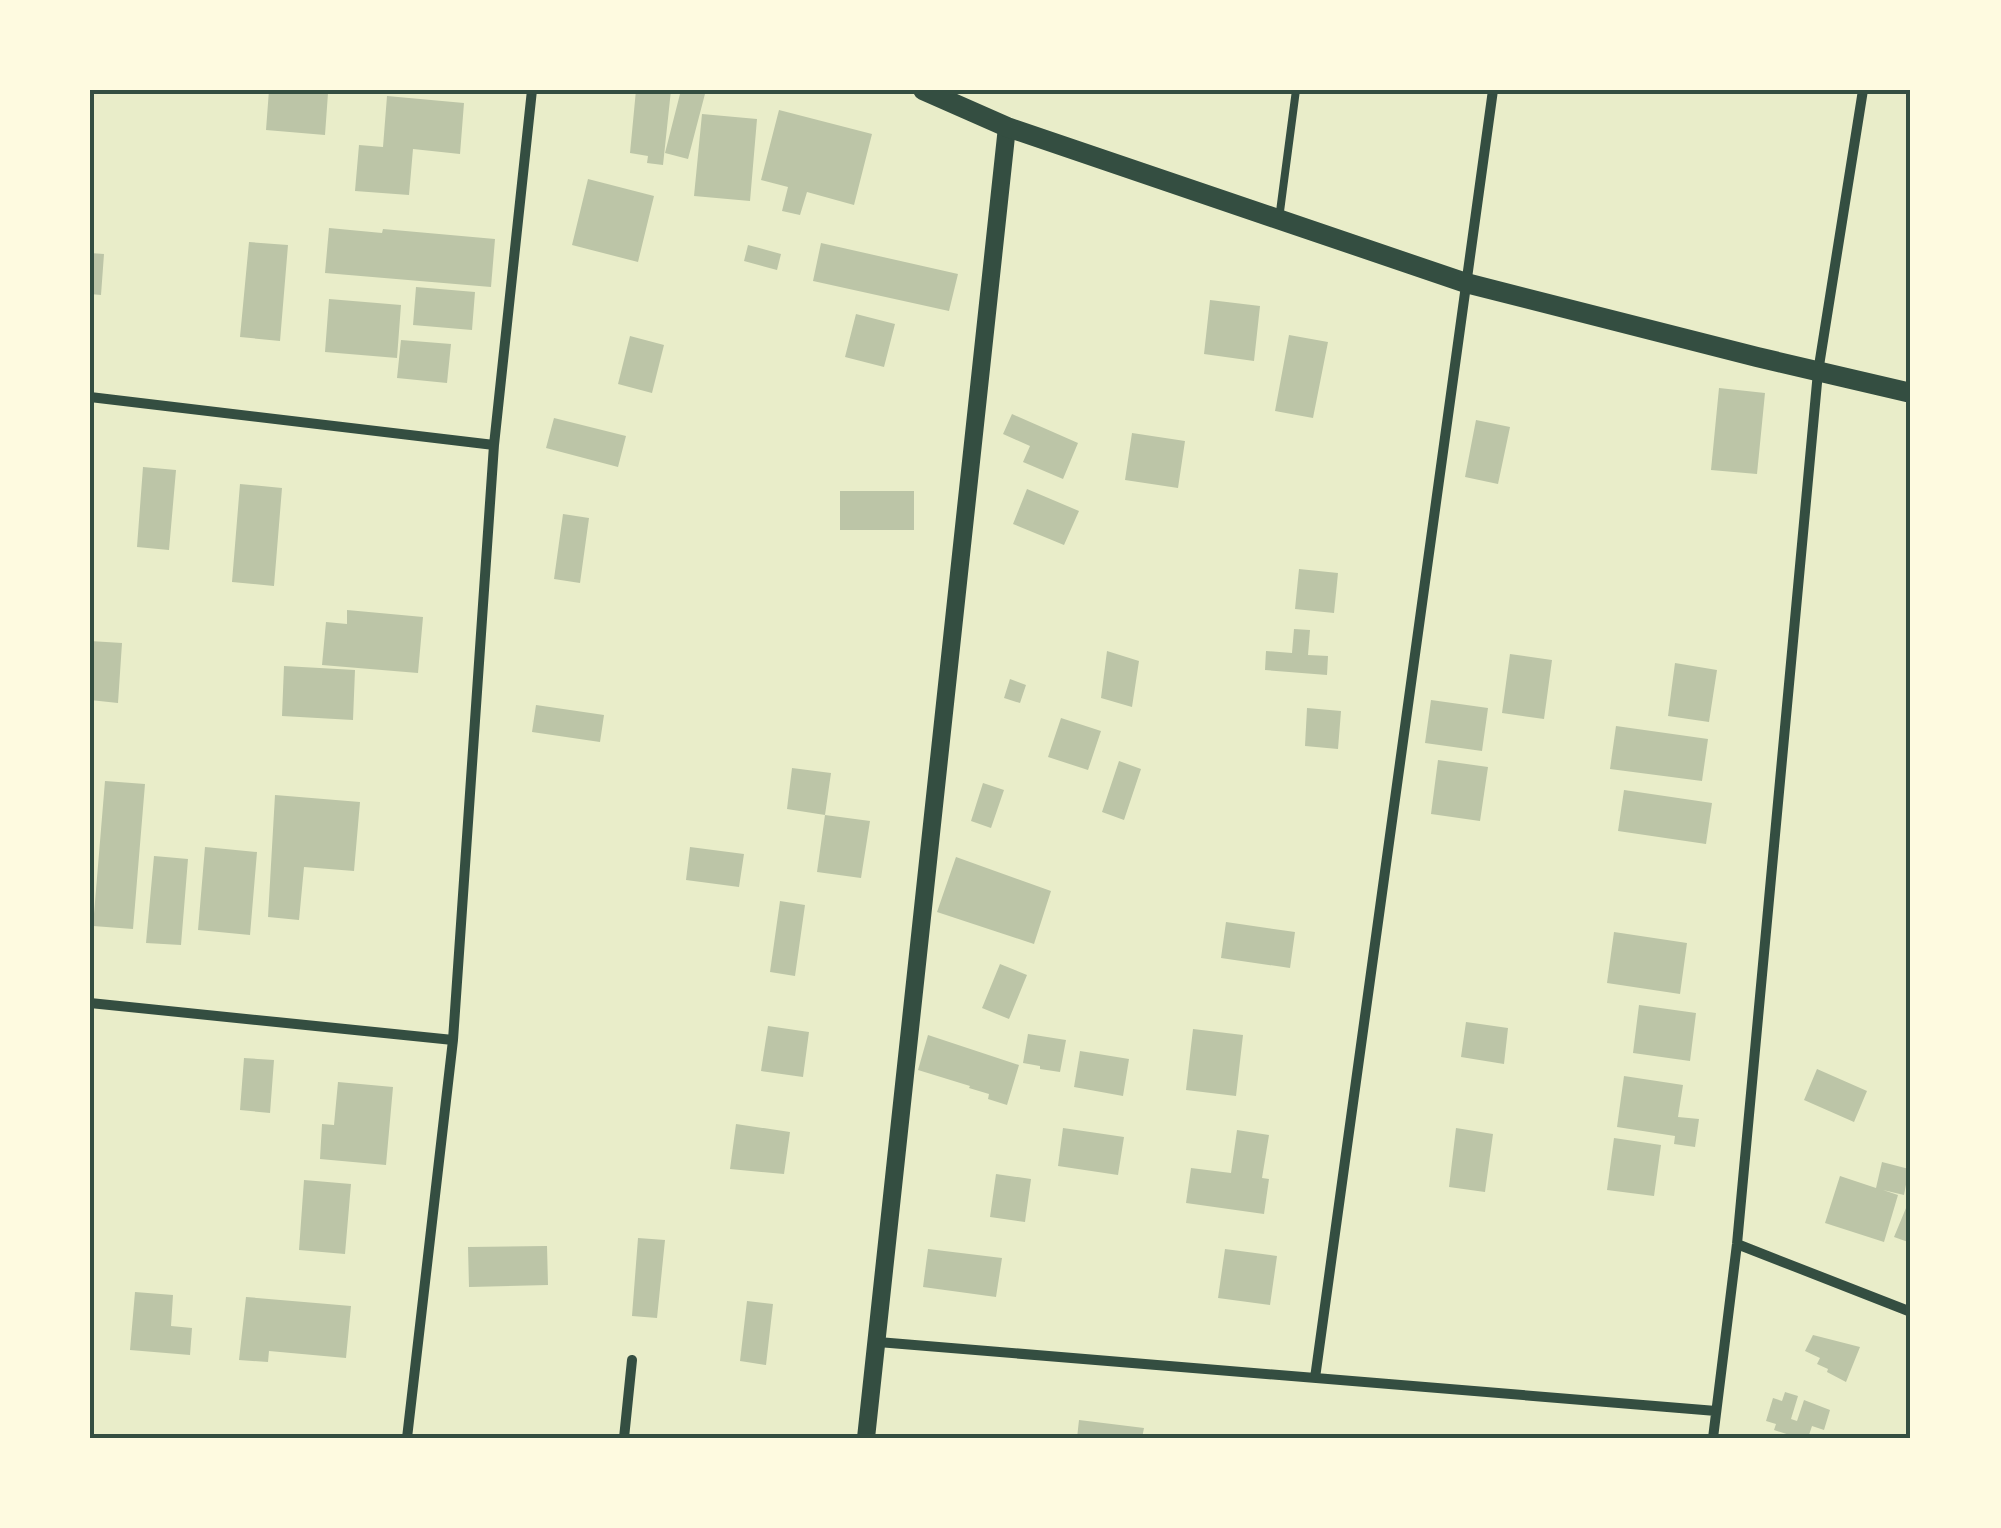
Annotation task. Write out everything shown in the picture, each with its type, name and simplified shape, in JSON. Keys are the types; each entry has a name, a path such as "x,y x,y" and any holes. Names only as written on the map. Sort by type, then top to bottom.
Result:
{"main road":[{"path":"923,90 1007,126 1466,283 1911,393"}],"street":[{"path":"407,1438 453,1040 494,446 532,90"},
{"path":"1315,1378 1493,90"},
{"path":"1714,1438 1738,1244 1818,372 1863,90"},
{"path":"866,1438 1007,126"},
{"path":"90,397 494,446"},
{"path":"90,1004 453,1040"},
{"path":"1738,1244 1911,1312"},
{"path":"878,1342 1716,1411"},
{"path":"624,1438 632,1360"}],"lane":[{"path":"1279,219 1296,90"}],"building":[{"path":"269,90 328,93 325,135 266,130"},
{"path":"636,90 671,90 663,165 647,163 648,156 630,153"},
{"path":"681,90 706,90 688,159 665,153"},
{"path":"387,96 464,103 460,154 413,149 409,195 355,191 359,145 383,147"},
{"path":"779,110 872,134 854,205 807,192 800,215 782,211 788,187 761,180"},
{"path":"702,114 757,119 750,201 694,196"},
{"path":"588,179 654,196 638,262 572,245"},
{"path":"329,228 495,239 491,287 325,273"},
{"path":"249,242 288,245 280,341 240,337"},
{"path":"821,243 958,274 949,311 813,281"},
{"path":"748,245 781,254 777,270 744,261"},
{"path":"90,253 104,254 101,295 90,294"},
{"path":"416,287 475,292 472,330 413,325"},
{"path":"329,299 401,305 397,358 325,352"},
{"path":"1210,300 1260,306 1254,361 1204,354"},
{"path":"856,314 895,324 884,367 845,357"},
{"path":"1289,335 1328,342 1313,418 1275,411"},
{"path":"630,336 664,345 652,393 618,384"},
{"path":"401,340 451,344 447,383 397,378"},
{"path":"1719,388 1765,393 1757,474 1711,470"},
{"path":"1012,414 1078,443 1063,479 1023,462 1030,446 1003,434"},
{"path":"554,418 626,436 618,467 546,448"},
{"path":"1476,420 1510,427 1498,484 1465,477"},
{"path":"1132,433 1185,441 1178,488 1125,480"},
{"path":"143,467 176,470 169,550 137,547"},
{"path":"240,484 282,488 274,586 232,582"},
{"path":"1027,489 1079,511 1064,545 1013,524"},
{"path":"840,491 914,491 914,530 840,530"},
{"path":"563,514 589,518 580,583 554,579"},
{"path":"1299,569 1338,573 1334,613 1295,609"},
{"path":"347,610 423,617 418,673 322,665 326,622 347,624"},
{"path":"1294,629 1310,630 1308,655 1328,656 1327,675 1265,670 1266,651 1292,653"},
{"path":"90,641 122,643 118,703 90,700"},
{"path":"1107,651 1139,661 1132,707 1101,698"},
{"path":"1510,654 1552,660 1544,719 1502,713"},
{"path":"1675,663 1717,670 1709,722 1668,716"},
{"path":"284,666 355,670 353,720 282,716"},
{"path":"1010,679 1026,685 1020,703 1004,698"},
{"path":"1431,700 1488,708 1482,751 1425,743"},
{"path":"536,705 604,715 600,742 532,732"},
{"path":"1307,708 1341,711 1338,749 1305,746"},
{"path":"1061,718 1101,731 1088,770 1048,757"},
{"path":"1616,726 1708,739 1702,781 1610,769"},
{"path":"1438,760 1488,767 1480,821 1431,814"},
{"path":"1119,761 1141,769 1124,820 1102,812"},
{"path":"792,768 831,773 825,815 787,809"},
{"path":"105,781 145,784 133,929 93,926"},
{"path":"983,783 1004,790 991,828 971,821"},
{"path":"1624,790 1712,803 1706,844 1618,831"},
{"path":"275,795 360,802 354,871 304,867 299,920 268,917"},
{"path":"825,815 870,821 861,878 817,872"},
{"path":"205,847 257,852 250,935 198,930"},
{"path":"690,847 744,854 739,887 686,880"},
{"path":"154,856 188,859 181,945 146,943"},
{"path":"956,857 1051,891 1034,944 937,912"},
{"path":"780,901 805,905 795,976 770,972"},
{"path":"1226,922 1295,932 1290,968 1221,958"},
{"path":"1614,932 1687,943 1680,994 1607,983"},
{"path":"1000,964 1027,975 1009,1019 982,1008"},
{"path":"1639,1005 1696,1013 1690,1061 1633,1053"},
{"path":"1466,1022 1508,1028 1504,1064 1461,1057"},
{"path":"768,1026 809,1032 803,1077 761,1071"},
{"path":"1193,1029 1243,1035 1236,1096 1186,1090"},
{"path":"1028,1034 1066,1040 1060,1072 1023,1063"},
{"path":"928,1035 1019,1065 1007,1105 988,1099 989,1094 970,1086 918,1070"},
{"path":"1080,1051 1129,1059 1123,1096 1074,1087"},
{"path":"244,1058 274,1060 270,1113 240,1110"},
{"path":"1817,1069 1867,1091 1854,1122 1804,1100"},
{"path":"1624,1076 1683,1085 1678,1117 1699,1119 1695,1147 1674,1144 1675,1136 1617,1127"},
{"path":"338,1082 393,1087 386,1165 320,1159 322,1124 334,1125"},
{"path":"736,1124 790,1132 784,1174 730,1169"},
{"path":"1063,1128 1124,1137 1118,1175 1058,1166"},
{"path":"1456,1128 1493,1134 1485,1192 1449,1187"},
{"path":"1237,1130 1269,1135 1262,1178 1269,1179 1264,1214 1186,1203 1191,1168 1231,1173"},
{"path":"1614,1138 1661,1145 1654,1196 1607,1190"},
{"path":"1882,1162 1909,1169 1904,1195 1883,1190 1898,1195 1884,1242 1825,1223 1840,1176 1876,1188"},
{"path":"996,1174 1031,1179 1025,1222 990,1217"},
{"path":"304,1180 351,1184 345,1254 299,1250"},
{"path":"1911,1196 1911,1243 1894,1237"},
{"path":"638,1238 665,1240 657,1318 632,1316"},
{"path":"547,1246 548,1285 469,1287 468,1247"},
{"path":"928,1249 1002,1258 996,1297 923,1287"},
{"path":"1225,1249 1277,1256 1270,1305 1218,1298"},
{"path":"135,1292 173,1295 171,1326 192,1328 190,1355 130,1350"},
{"path":"246,1297 351,1306 346,1358 269,1351 268,1362 239,1360"},
{"path":"747,1301 773,1304 766,1365 740,1361"},
{"path":"1813,1335 1860,1347 1846,1382 1827,1372 1817,1364 1820,1358 1805,1351"},
{"path":"1785,1392 1798,1396 1791,1419 1797,1421 1804,1400 1830,1410 1824,1430 1812,1426 1808,1438 1799,1438 1774,1430 1776,1424 1766,1421 1773,1398 1782,1401"},
{"path":"1079,1420 1144,1428 1142,1438 1077,1438"}]}
